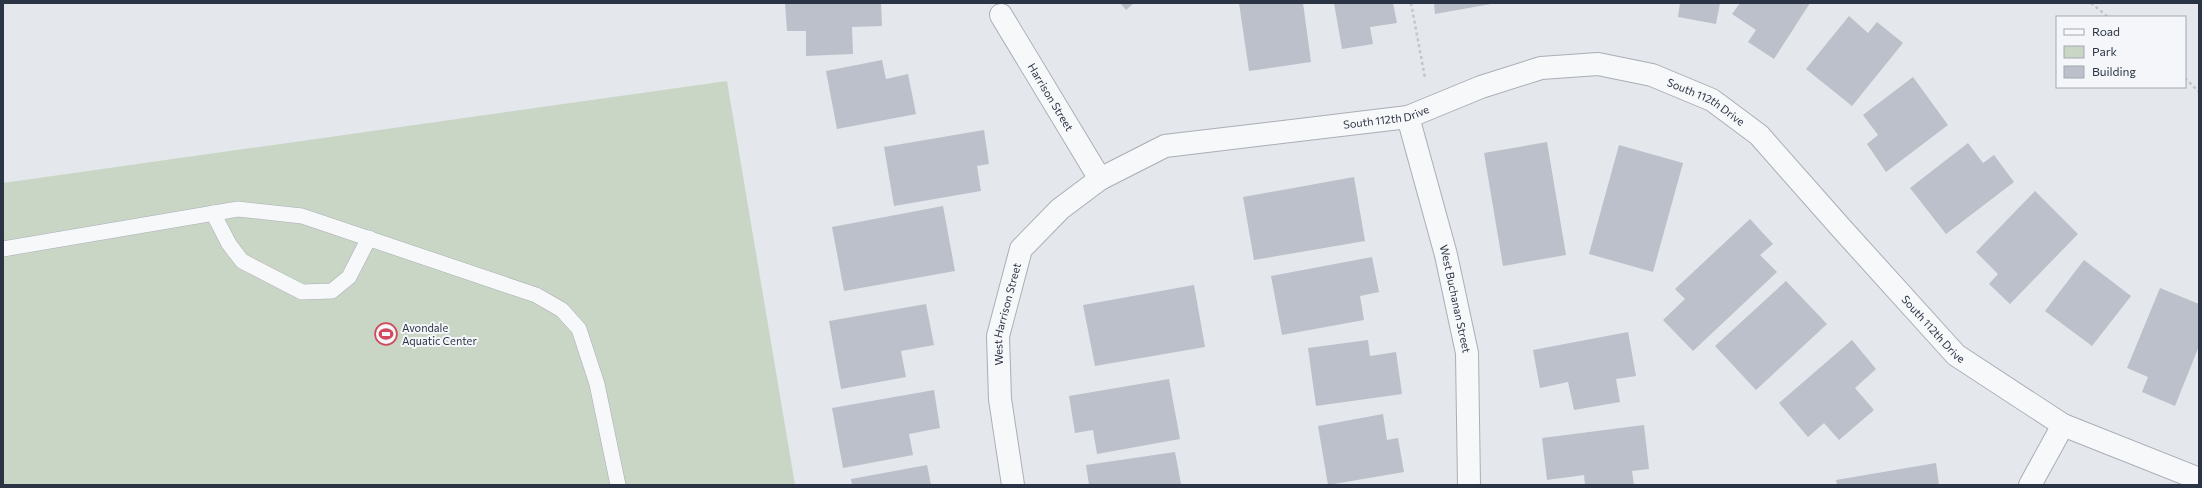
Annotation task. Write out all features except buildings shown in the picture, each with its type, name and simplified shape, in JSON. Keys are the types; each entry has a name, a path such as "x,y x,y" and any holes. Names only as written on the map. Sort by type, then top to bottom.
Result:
{"street":[{"name":"Harrison Street","path":"1001,15 1100,179"},
{"name":"South 112th Drive","path":"1100,179 1165,146 1408,117 1481,87 1541,68 1598,64 1652,74 1712,100 1760,135 1956,355 2062,425 2199,479"},
{"name":"West Buchanan Street","path":"1408,117 1446,255 1467,353 1469,485"},
{"name":"West Harrison Street","path":"1013,485 1000,399 998,336 1021,250 1060,209 1100,179"},
{"path":"2030,485 2062,425"}],"lane":[{"path":"3,249 238,209 302,216 536,295 562,310 579,329 597,384 618,485"},
{"path":"213,213 229,244 242,261 302,292 332,291 349,277 369,238"}],"path":[{"path":"1411,3 1420,57 1432,108"},
{"path":"2091,3 2107,16"},
{"path":"2186,79 2199,92"}],"green space":[{"name":"Avondale Aquatic Center","path":"727,81 795,485 3,485 3,183"}],"place":[{"name":"Avondale Aquatic Center","path":"386,334"}]}
